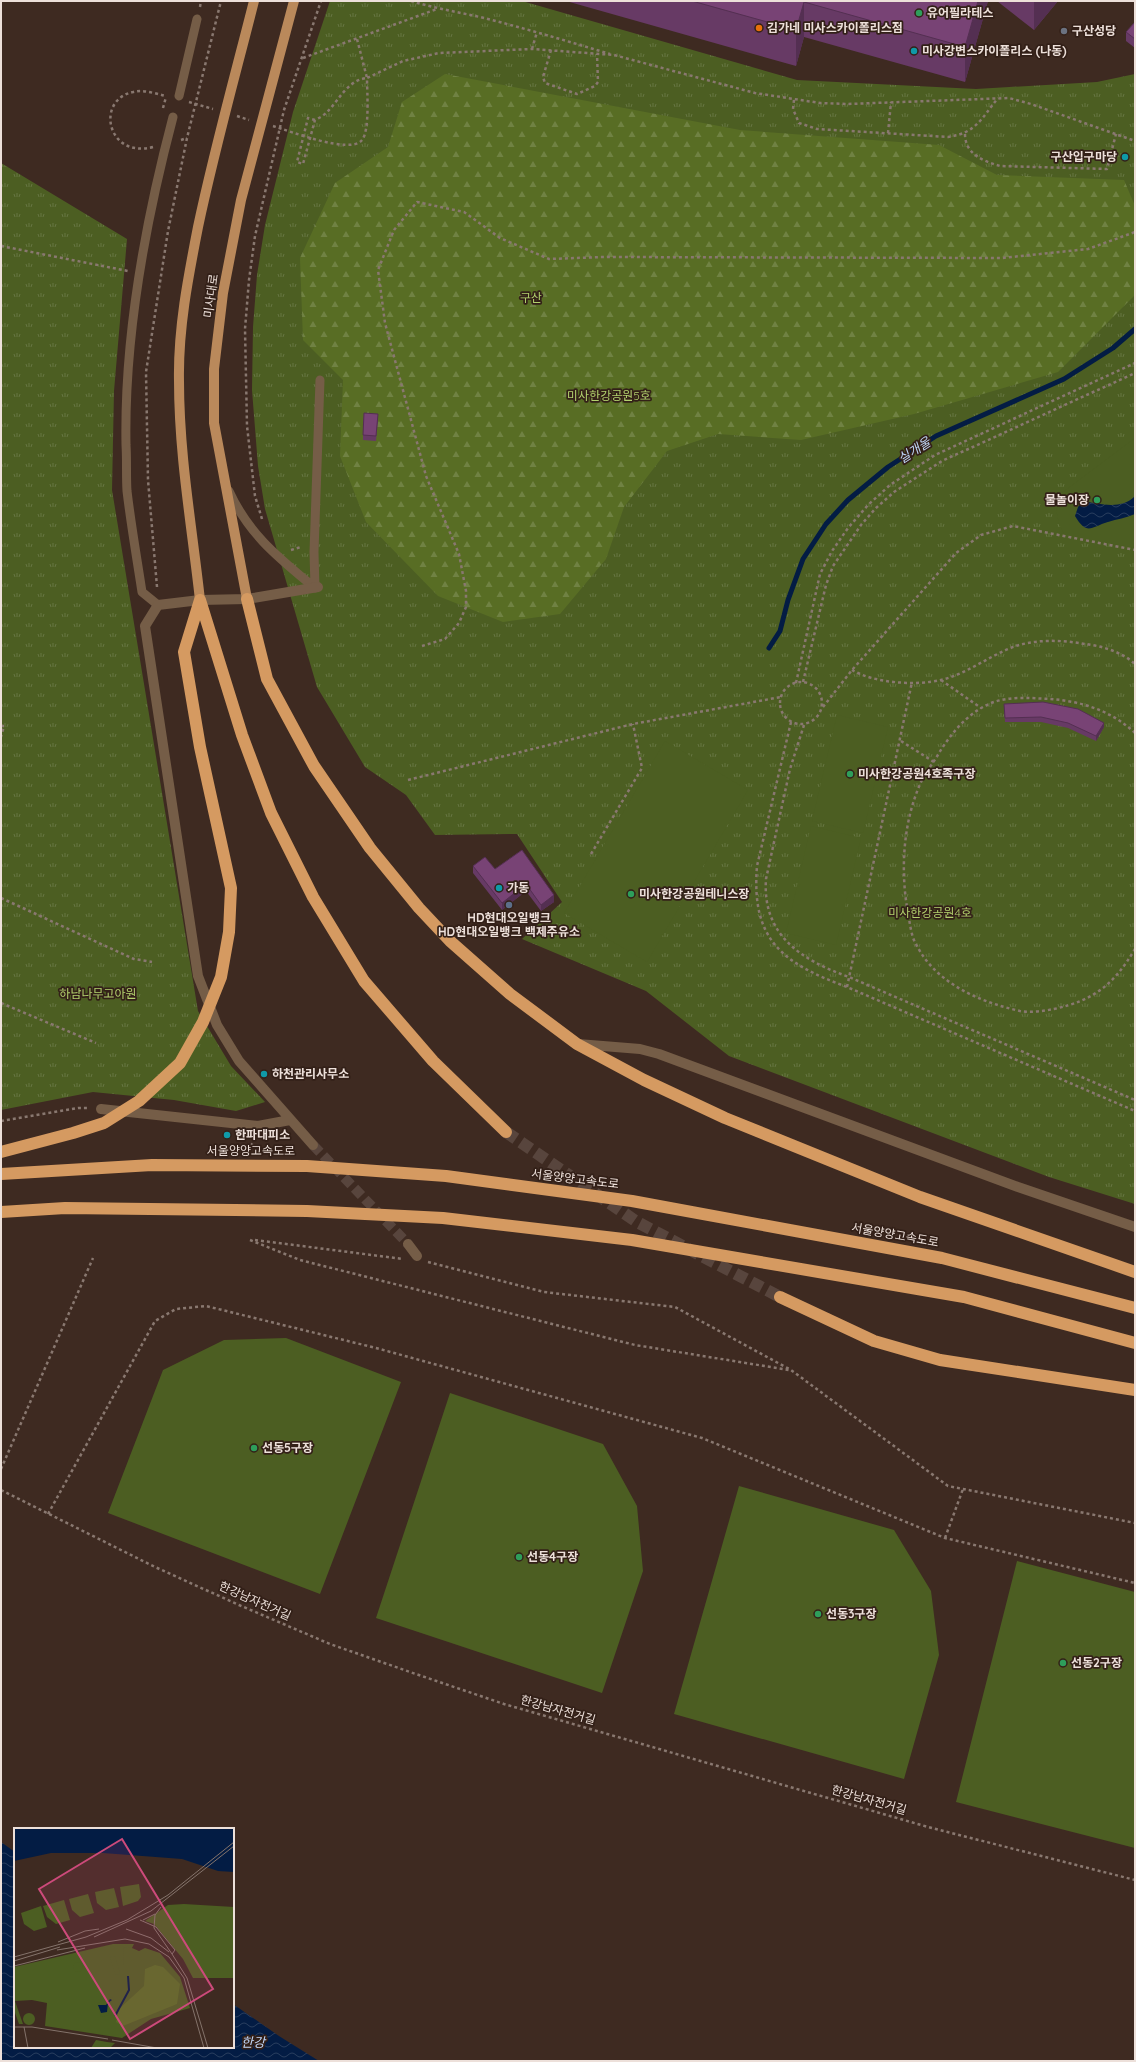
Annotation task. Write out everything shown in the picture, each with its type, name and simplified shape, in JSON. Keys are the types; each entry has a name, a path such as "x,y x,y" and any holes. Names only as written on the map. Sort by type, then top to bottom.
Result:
{"highway":[{"path":"247,599 266,679 314,766 370,848 419,908 450,941 510,994 577,1044 644,1080 732,1120 920,1197 1135,1272"},
{"path":"1,1152 73,1133 104,1123 139,1101 180,1063 204,1022 221,977 228,932 231,888 200,747 184,652 200,600"},
{"path":"200,600 242,735 269,806 313,897 364,981 433,1061 506,1132"},
{"name":"서울양양고속도로","path":"1,1174 152,1165 276,1165 446,1176 632,1201 942,1258 1135,1308"},
{"path":"1,1212 65,1208 307,1211 443,1218 632,1240 964,1298 1135,1343"},
{"path":"780,1297 874,1342 940,1360 1135,1390"}],"main road":[{"name":"미사대로","path":"200,600 180,439 178,380 181,323 190,269 208,181 254,1"},
{"name":"미사대로","path":"247,599 214,423 214,369 223,293 240,200 294,1"}],"street":[{"path":"313,1145 239,1061 218,1025 198,976 145,626 158,605 200,600 247,599 316,587"},
{"path":"577,1044 640,1049 659,1054 1018,1188 1135,1227"},
{"path":"101,1109 258,1126 290,1120"},
{"path":"408,1244 417,1256"}],"lane":[{"path":"179,96 197,19"},
{"path":"158,605 142,592 127,490 126,420 129,355 140,273 159,172 173,117"},
{"path":"316,587 314,552 320,380"},
{"path":"226,484 242,517 262,542 316,587"}],"path":[{"path":"158,605 148,480 146,372 166,238 187,138 221,1"},
{"path":"264,525 255,496 250,465 247,426 245,329 255,236 284,110 321,1"},
{"path":"412,1 437,9 537,32 748,92 794,100 848,104 1009,98 1031,104 1135,141"},
{"path":"302,58 358,39 437,9"},
{"path":"532,49 537,32"},
{"path":"336,144 347,146 356,145 362,139 366,129 367,78 358,39"},
{"path":"315,120 303,164 297,162 308,118 315,120 326,114 352,84 360,79 367,78 403,61 439,53 532,49 614,55"},
{"path":"551,50 543,77 545,83 577,94 595,86 598,82 597,54"},
{"path":"158,146 143,150 123,145 115,135 110,124 111,113 114,104 122,96 132,92 142,91 169,96"},
{"path":"794,100 794,116 799,123 817,129 948,137 965,134 980,121 998,98"},
{"path":"888,133 891,102"},
{"path":"965,134 965,142 969,150 994,164 1107,168 1116,134"},
{"path":"180,140 187,138"},
{"path":"422,646 445,639 459,623 466,607 466,591 459,554 426,476 385,323 378,270 394,230 417,202 464,212 500,238 549,259 603,257 1002,258 1088,249 1135,232"},
{"path":"1,246 140,273"},
{"path":"796,683 820,574 840,540 868,505 890,485 935,455 1135,363"},
{"path":"803,682 826,584 833,566 861,525 876,508 894,492 942,461 1135,373"},
{"path":"823,707 821,694 816,688 803,682 796,683 784,691 781,697 782,712 791,722 804,725 816,719 823,707 852,670 956,553 981,535 1013,526 1135,550"},
{"path":"289,550 302,547"},
{"path":"852,670 873,679 912,682 941,680 1000,652 1018,646 1046,641 1067,641 1107,648 1135,664"},
{"path":"941,680 981,708"},
{"path":"847,987 901,741 912,682"},
{"path":"408,780 633,724 781,697"},
{"path":"1134,732 1112,716 1089,705 1066,700 1017,698 1000,700 981,708 967,718 956,730 922,780 906,835 904,868 906,900 916,946 942,976 962,990 1000,1006 1026,1012 1047,1010 1076,1003 1098,993 1111,982 1135,949"},
{"path":"791,722 757,866 756,887 758,907 764,927 778,948 794,963 814,975 847,987 1135,1111"},
{"path":"591,854 642,768 633,724"},
{"path":"804,725 790,769 768,871 765,894 767,910 784,940 796,950 828,969 849,976 1135,1100"},
{"path":"1,726 4,726 1,737"},
{"path":"901,741 934,762"},
{"path":"1,898 134,959 152,962"},
{"path":"1,1003 96,1043"},
{"path":"1,1122 78,1108 101,1109"},
{"path":"407,1259 250,1240 300,1260 635,1344 791,1370"},
{"path":"417,1256 423,1261 544,1292 675,1307 791,1370 948,1486 1135,1523"},
{"path":"1,1469 93,1258"},
{"path":"48,1514 155,1321 176,1309 206,1306 376,1348 702,1438 945,1538 1135,1583"},
{"path":"945,1538 964,1489"},
{"name":"한강남자전거길","path":"1,1490 155,1567 330,1644 482,1697 928,1827 1135,1880"}],"green space":[{"name":"미사한강공원5호","path":"330,1 522,1 797,80 976,89 1097,82 1135,74 1135,1204 1049,1177 729,1056 646,991 522,939 562,902 517,834 435,835 406,795 365,767 317,687 265,509 258,466 252,390 253,327 257,275 265,225 293,112"},
{"name":"구산","path":"445,74 740,130 939,145 997,175 1124,180 1135,206 1135,295 1058,372 914,414 801,440 718,434 667,451 624,507 606,559 560,614 503,622 438,596 366,522 340,456 343,380 303,340 300,258 335,183 388,147 402,102"},
{"name":"하남나무고아원","path":"1,163 127,239 114,391 112,490 198,1011 231,1066 265,1102 236,1111 174,1100 93,1092 1,1110"},
{"name":"물놀이장","path":"1135,438 1135,548 1065,536 1059,524 1056,509 1063,492"},
{"name":"미사한강공원4호족구장","path":"837,715 888,727 863,833 812,821"},
{"path":"665,741 748,790 647,962 564,913"},
{"path":"811,826 861,838 836,945 786,933"},
{"name":"선동5구장","path":"286,1338 401,1382 320,1594 108,1513 163,1370 224,1340"},
{"name":"선동4구장","path":"450,1393 603,1444 637,1506 643,1571 602,1693 376,1618"},
{"name":"선동3구장","path":"739,1486 894,1530 931,1591 939,1655 904,1779 674,1714"},
{"name":"선동2구장","path":"1017,1561 1135,1592 1135,1848 956,1802"}],"water":[{"path":"1135,496 1135,514 1128,517 1111,521 1093,528 1086,528 1075,516 1078,507 1083,501 1117,505 1130,500"},
{"name":"한강","path":"1,1842 14,1851 14,2048 234,2048 234,2005 279,2036 319,2061 1,2061"}],"building":[{"path":"692,1 978,1 965,47 804,2 796,30"},
{"path":"1135,22 1135,39 1126,32"},
{"path":"364,413 378,414 376,436 363,435"},
{"path":"1043,702 1078,709 1104,723 1096,736 1068,723 1041,717 1005,718 1004,704"},
{"path":"522,850 554,895 541,905 526,884 502,903 473,866 485,857 495,869"}],"waterway":[{"name":"실개울","path":"769,648 780,631 788,600 803,559 826,524 848,500 888,467 936,436 1064,379 1113,348 1135,329"}],"tunnel":[{"path":"506,1132 637,1222 780,1297"},
{"path":"313,1145 408,1244"}],"place":[{"name":"유어필라테스","path":"919,13"},
{"name":"김가네 미사스카이폴리스점","path":"759,28"},
{"name":"구산성당","path":"1064,31"},
{"name":"미사강변스카이폴리스 (나동)","path":"914,51"},
{"name":"구산입구마당","path":"1125,157"},
{"name":"물놀이장","path":"1097,500"},
{"name":"미사한강공원4호족구장","path":"850,774"},
{"name":"가동","path":"499,888"},
{"name":"미사한강공원테니스장","path":"631,894"},
{"name":"HD현대오일뱅크 HD현대오일뱅크 백제주유소","path":"509,905"},
{"name":"하천관리사무소","path":"264,1074"},
{"name":"한파대피소","path":"227,1135"},
{"name":"선동5구장","path":"254,1448"},
{"name":"선동4구장","path":"519,1557"},
{"name":"선동3구장","path":"818,1614"},
{"name":"선동2구장","path":"1063,1663"}],"park label":[{"name":"미사한강공원4호","path":"930,913"}]}
